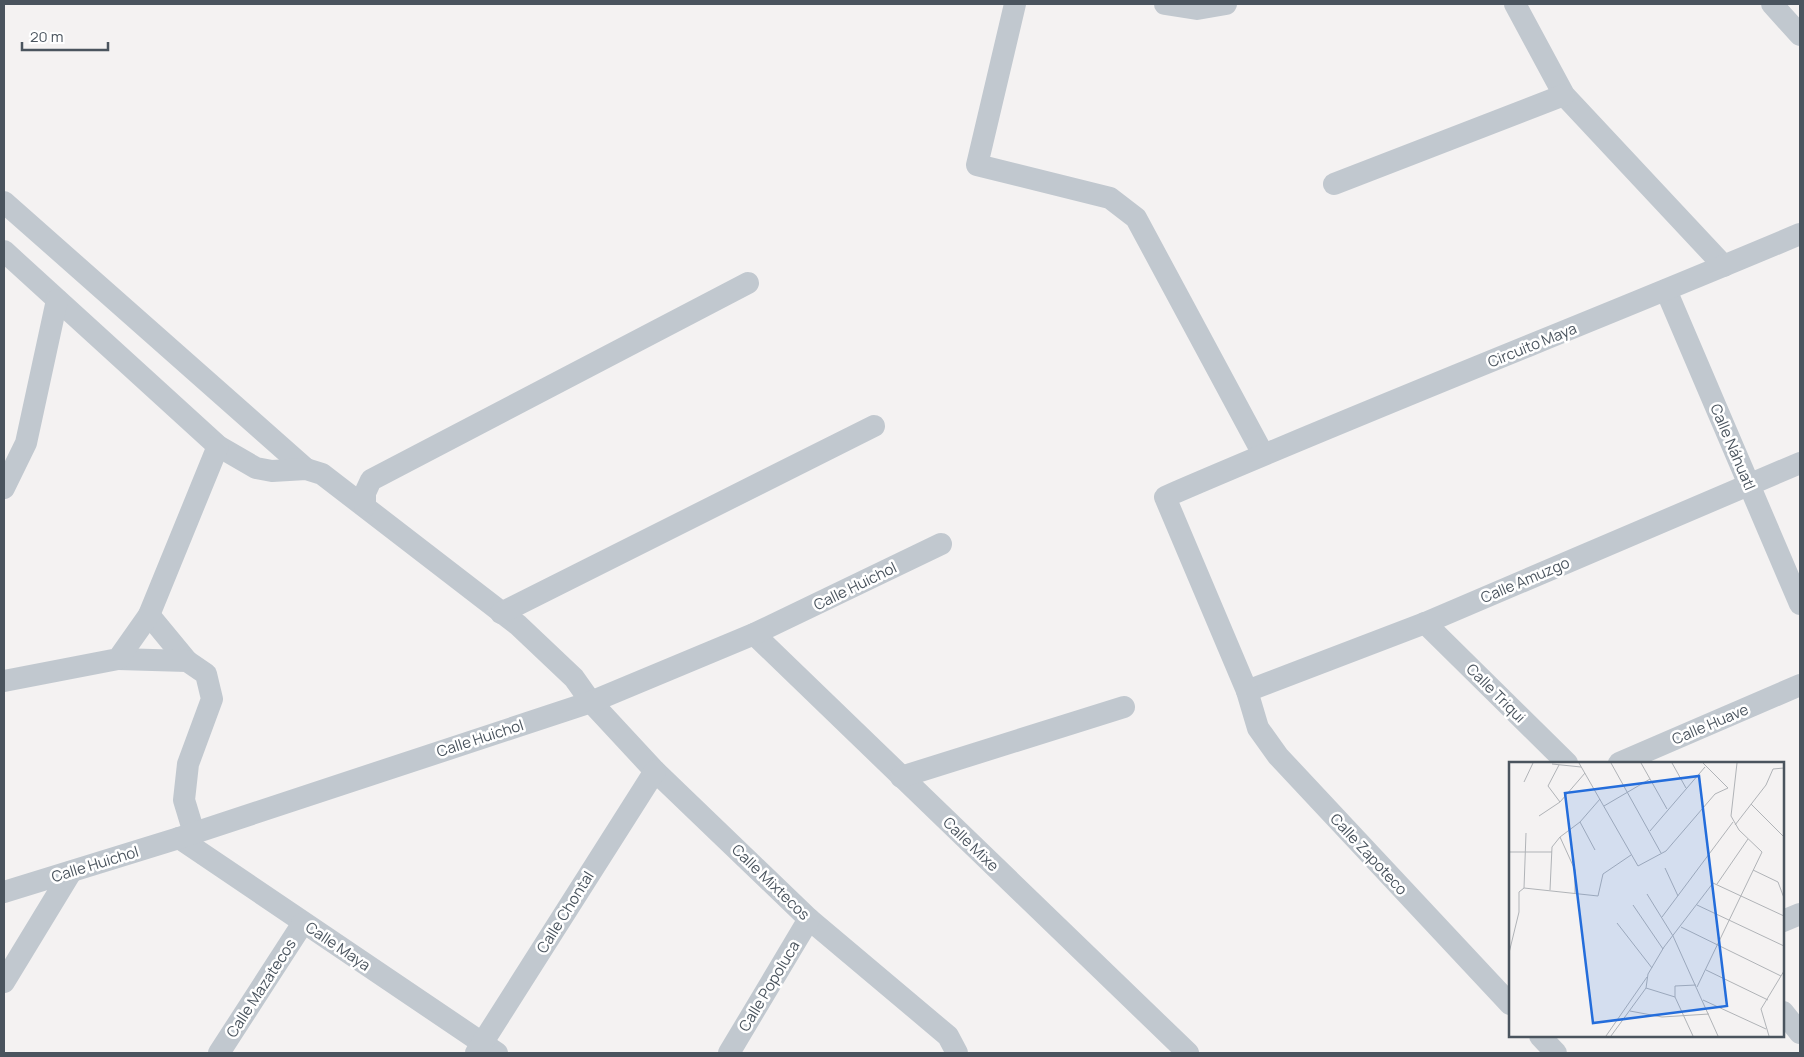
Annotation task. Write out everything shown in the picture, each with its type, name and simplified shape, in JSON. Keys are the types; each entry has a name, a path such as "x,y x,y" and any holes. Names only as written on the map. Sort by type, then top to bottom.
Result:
{"street":[{"path":"1015,4 977,164 1110,198 1136,218 1263,454"},
{"path":"1165,4 1197,8 1226,4"},
{"path":"1515,4 1564,95 1724,266"},
{"path":"1772,4 1800,35"},
{"path":"1334,184 1564,95"},
{"path":"4,202 306,469"},
{"name":"Circuito Maya","path":"1247,692 1165,497 1263,454 1800,234"},
{"path":"4,251 218,446 256,468 272,472 306,469"},
{"path":"364,506 365,493 370,480 748,283"},
{"name":"Calle Náhuatl","path":"1666,290 1800,604"},
{"path":"4,488 26,443 57,300"},
{"path":"501,613 874,426"},
{"path":"118,660 150,615 218,446"},
{"name":"Calle Amuzgo","path":"1247,692 1425,623 1800,463"},
{"name":"Calle Mixtecos","path":"306,469 322,474 518,625 574,678 591,702 655,771 809,919 948,1036 957,1053"},
{"name":"Calle Huichol","path":"4,892 186,836 591,702 754,634 941,544"},
{"path":"150,615 187,661 206,674 212,699 188,764 184,800 186,836"},
{"name":"Calle Triqui","path":"1425,623 1566,762"},
{"name":"Calle Mixe","path":"754,634 1188,1053"},
{"path":"4,681 118,660 187,661"},
{"name":"Calle Huave","path":"1621,762 1800,685"},
{"name":"Calle Zapoteco","path":"1247,692 1258,728 1278,756 1509,1003"},
{"path":"902,777 1124,707"},
{"name":"Calle Chontal","path":"485,1050 655,771"},
{"name":"Calle Maya","path":"186,836 303,923 485,1050"},
{"path":"4,982 71,872"},
{"path":"1784,921 1800,914"},
{"name":"Calle Popoluca","path":"729,1053 809,919"},
{"name":"Calle Mazatecos","path":"219,1053 303,923"},
{"path":"1784,1013 1800,1033"},
{"path":"1541,1037 1556,1053"}]}
